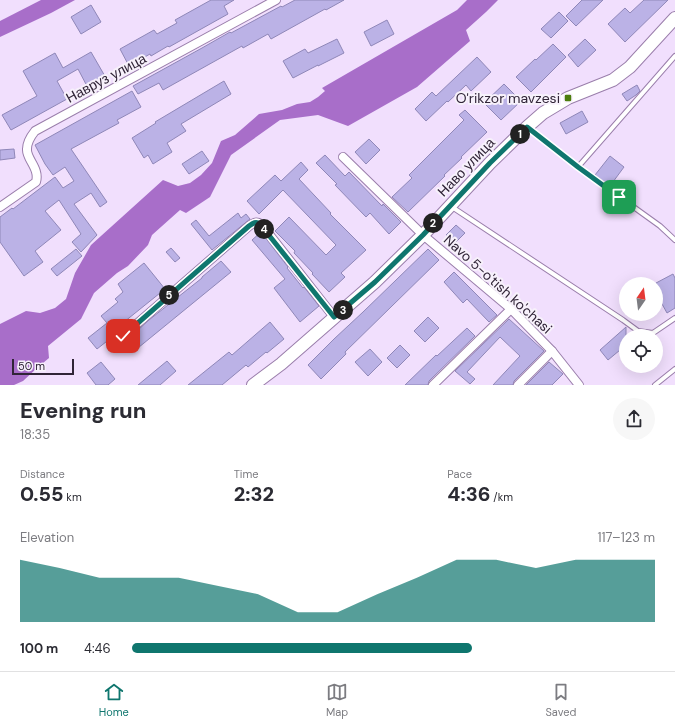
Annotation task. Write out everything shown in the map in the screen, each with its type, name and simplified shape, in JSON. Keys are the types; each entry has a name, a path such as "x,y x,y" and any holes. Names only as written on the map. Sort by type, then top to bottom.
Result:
{"street":[{"name":"Навруз улица","path":"0,207 36,182 37,178 34,164 28,156 27,150 30,138 34,131 276,0"},
{"name":"Наво улица","path":"253,385 281,364 375,282 423,235 490,163 543,113 568,98 613,80 630,67 675,18"},
{"name":"Navo 5-o'tish ko'chasi","path":"343,157 423,235 511,309 552,351 579,385"},
{"path":"123,336 249,226 258,222 334,317"},
{"path":"433,385 511,309"},
{"path":"518,385 552,351"}],"lane":[{"path":"578,167 675,56"},
{"path":"527,127 578,167 660,226 675,240"},
{"path":"450,205 638,331 652,333 675,318"},
{"path":"655,385 675,368"}],"shaded area":[{"path":"41,0 75,0 0,37 0,21"},
{"path":"467,0 498,0 466,30 470,41 417,87 348,126 318,115 280,120 231,155 210,197 186,213 180,210 152,235 148,245 128,266 117,273 94,293 81,319 48,346 49,358 23,381 14,385 0,385 0,324 26,311 40,313 55,308 66,299 75,273 91,245 163,180 178,186 190,183 201,175 212,163 221,141 235,135 259,114 282,110 297,104 310,102 325,91 322,88 457,10"}],"building":[{"path":"211,0 234,0 224,6 228,14 169,47 168,46 151,56 150,54 129,66 120,49 154,30 157,34 177,23 175,20"},
{"path":"295,0 344,0 271,39 268,34 243,48 242,46 163,90 159,83 138,94 133,86 230,32 231,33"},
{"path":"582,0 603,0 576,26 566,16"},
{"path":"644,0 668,0 625,42 608,24 625,8 630,13"},
{"path":"91,5 101,22 81,34 71,17"},
{"path":"559,12 568,21 551,38 541,29"},
{"path":"387,20 394,34 371,46 364,32"},
{"path":"337,39 344,53 293,78 283,61 305,49 308,53"},
{"path":"585,39 596,50 578,67 568,55"},
{"path":"553,44 566,57 531,92 516,77"},
{"path":"91,52 106,78 88,88 78,69 57,81 67,99 11,130 2,115 37,96 23,71 55,53 63,68"},
{"path":"477,57 491,72 471,91 466,85 426,121 415,109 432,92 436,96"},
{"path":"224,81 231,94 181,124 186,131 167,143 172,152 153,164 148,155 144,158 132,138 156,123 155,122"},
{"path":"504,84 521,101 501,120 484,103"},
{"path":"637,85 640,91 627,101 622,94"},
{"path":"132,91 141,107 117,120 119,123 71,149 107,202 100,207 91,193 74,204 97,235 81,252 72,242 81,234 59,200 45,211 61,230 35,251 43,262 24,276 0,242 0,217 55,177 63,188 74,181 65,167 53,175 45,164 35,145"},
{"path":"465,110 487,132 408,212 392,197 412,178 409,175 464,120 459,115"},
{"path":"582,111 588,122 566,134 560,123"},
{"path":"369,139 380,150 366,164 355,152"},
{"path":"14,149 15,158 0,160 0,150"},
{"path":"202,151 209,161 189,174 182,164"},
{"path":"325,155 345,176 349,172 382,206 383,204 401,222 389,234 370,213 366,217 316,163"},
{"path":"610,156 624,167 610,186 595,175"},
{"path":"301,162 308,170 299,179 331,213 330,214 366,250 341,273 345,277 329,292 294,253 295,251 275,231 289,217 326,255 336,245 283,190 259,214 247,201 275,175 281,181"},
{"path":"238,213 241,218 246,214 250,219 212,250 191,224 196,220 209,236"},
{"path":"456,225 465,233 455,243 446,235"},
{"path":"261,232 288,267 287,268 319,306 300,322 274,288 285,279 252,240"},
{"path":"171,248 180,258 175,262 166,252"},
{"path":"76,249 82,256 57,276 51,269"},
{"path":"428,249 439,260 345,352 346,354 321,379 308,365"},
{"path":"221,261 231,272 133,352 123,342 127,340"},
{"path":"144,263 165,289 124,322 125,323 114,331 116,334 97,349 88,338 107,323 101,316 118,302 115,299 123,292 118,284"},
{"path":"454,272 497,315 489,322 467,299 463,303 444,282"},
{"path":"673,274 675,278 675,308 667,313 663,306 663,279"},
{"path":"428,317 439,328 425,342 414,331"},
{"path":"509,319 544,351 514,381 513,385 493,385 520,356 500,337 467,372 475,379 470,384 455,371"},
{"path":"270,322 284,339 267,353 266,352 248,367 246,365 222,385 188,385 229,352 232,355"},
{"path":"467,328 475,336 429,381 428,385 405,385 436,355 437,356"},
{"path":"619,333 619,351 608,360 600,350"},
{"path":"400,345 410,355 397,368 387,358"},
{"path":"370,349 382,362 368,376 355,362"},
{"path":"167,361 176,371 160,385 138,385"},
{"path":"101,362 115,379 108,385 96,385 87,373"},
{"path":"549,362 563,374 552,385 526,385"}],"place":[{"name":"O'rikzor mavzesi","path":"568,98"}],"route":[{"path":"123,336 249,226 258,222 334,317 375,282 423,235 490,163 527,127 619,197"}]}
